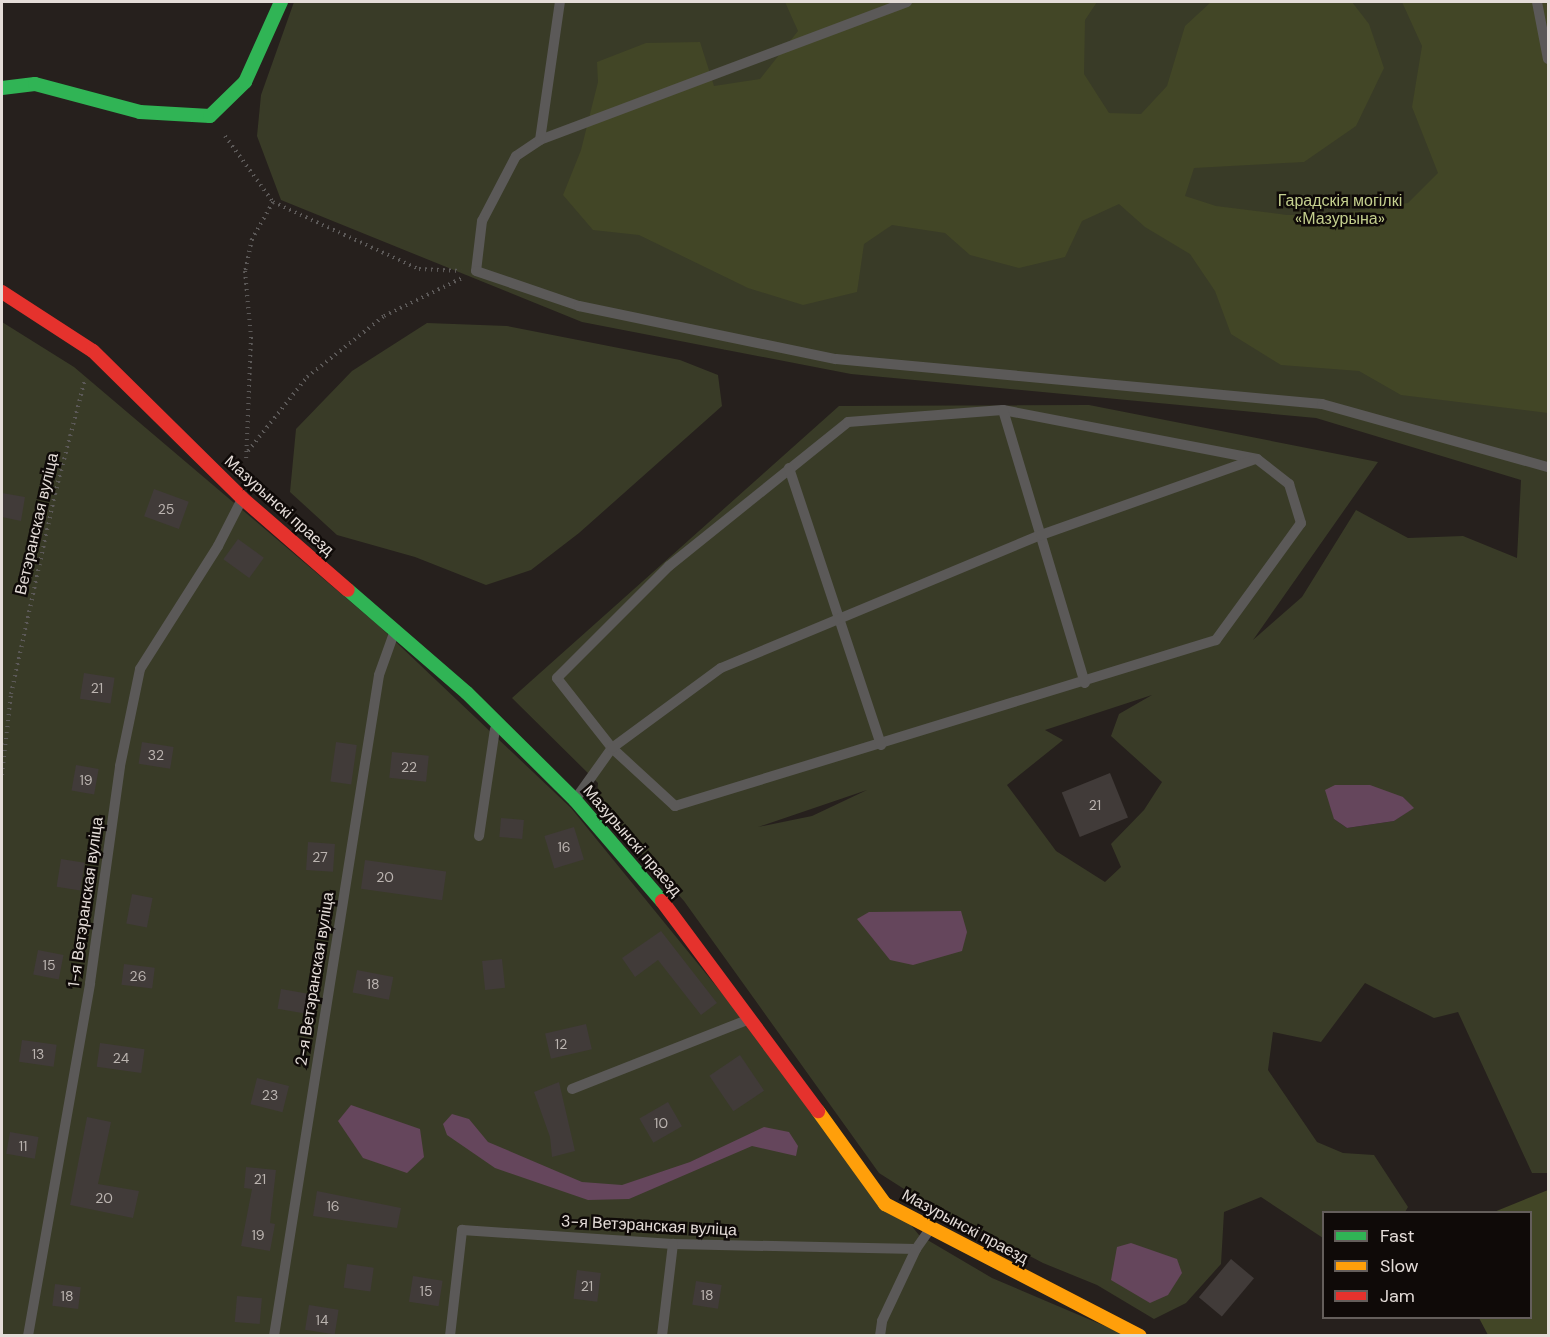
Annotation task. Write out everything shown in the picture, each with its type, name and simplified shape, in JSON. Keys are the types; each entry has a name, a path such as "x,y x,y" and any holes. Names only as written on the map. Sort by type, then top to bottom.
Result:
{"street":[{"path":"2,88 35,84 140,112 210,116 245,82 281,2"},
{"name":"Мазурынскі праезд","path":"2,292 93,351 242,498 395,630 496,722 574,800 680,921 885,1203 1103,1322 1140,1335"}],"lane":[{"path":"540,140 560,2"},
{"path":"907,2 540,140 516,156 482,221 476,271 579,306 836,359 1322,404 1548,467"},
{"path":"1537,2 1548,59"},
{"path":"1003,410 1085,683"},
{"path":"1003,410 1257,459 1289,484 1301,523 1216,640 1085,683 675,806 612,748 557,678 669,566 848,422 1003,410"},
{"path":"574,800 612,748 721,668 840,616 1041,535 1257,459"},
{"path":"789,468 881,745"},
{"name":"1-я Ветэранская вуліца","path":"28,1335 90,983 120,766 140,669 218,546 242,498"},
{"name":"2-я Ветэранская вуліца","path":"274,1335 379,675 395,630"},
{"path":"479,836 496,722"},
{"path":"572,1089 750,1019"},
{"path":"880,1335 882,1321 916,1249 930,1229"},
{"name":"3-я Ветэранская вуліца","path":"450,1335 462,1230 673,1244 916,1249"},
{"path":"662,1335 673,1244"}],"path":[{"path":"210,116 273,202 419,269 476,271"},
{"path":"242,498 248,452 251,337 244,272 252,239 273,202"},
{"path":"248,452 307,377 384,316 476,271"},
{"name":"Ветэранская вуліца","path":"2,775 11,694 55,494 93,351"}],"green space":[{"name":"Гарадскія могілкі «Мазурына»","path":"294,2 1548,2 1548,1173 1532,1173 1458,1012 1434,1018 1365,983 1321,1042 1273,1032 1268,1070 1317,1142 1343,1153 1374,1155 1408,1207 1406,1211 1322,1211 1322,1237 1261,1197 1224,1212 1221,1264 1186,1303 1154,1319 1097,1285 1043,1263 915,1196 879,1173 684,901 596,803 598,783 512,698 839,406 1089,405 1378,462 1253,640 1302,597 1356,510 1408,538 1463,536 1517,558 1521,480 1316,418 851,374 582,322 281,200 257,136 261,95","holes":["1152,695 1119,714 1111,736 1162,782 1144,810 1111,844 1121,867 1105,882 1056,851 1007,785 1063,740 1045,730","867,790 812,816 758,827","1403,797 1413,808 1394,821 1347,828 1334,819"]},
{"path":"785,2 1097,2 1085,20 1084,74 1109,113 1141,114 1167,86 1185,26 1211,2 1352,2 1369,24 1384,68 1356,126 1304,162 1194,168 1185,196 1216,206 1287,215 1337,214 1408,203 1438,173 1412,107 1422,46 1402,2 1548,2 1548,413 1401,395 1359,371 1281,365 1231,334 1215,291 1190,254 1145,227 1119,204 1082,221 1065,257 1019,268 970,255 945,233 892,225 864,244 857,292 803,305 748,288 639,235 593,230 563,195 581,150 598,82 597,62 646,43 700,42 714,86 760,79 798,31"},
{"path":"2,322 74,367 379,626 571,808 919,1235 992,1278 1126,1335 2,1335"},
{"path":"427,323 507,326 680,360 718,375 722,406 579,533 531,570 486,585 415,557 337,535 290,492 296,429 352,371"},
{"path":"1548,1190 1548,1335 1488,1335 1480,1319 1532,1319 1532,1211 1496,1211"}],"shaded area":[{"path":"1335,785 1370,785 1403,797 1414,808 1394,821 1347,828 1334,819 1325,790"},
{"path":"961,911 967,932 962,951 913,965 890,960 857,919 869,912"},
{"path":"351,1105 420,1129 424,1157 407,1173 363,1158 338,1121"},
{"path":"452,1114 469,1119 488,1142 582,1182 622,1185 690,1162 764,1127 789,1132 798,1146 796,1156 752,1146 629,1199 588,1200 495,1168 447,1135 443,1124"},
{"path":"1131,1243 1177,1259 1182,1273 1168,1295 1150,1303 1111,1280 1117,1247"}],"building":[{"path":"154,489 189,502 179,529 144,516"},
{"path":"2,493 25,497 21,521 2,517"},
{"path":"238,539 264,558 249,578 223,559"},
{"path":"84,673 115,678 111,704 80,699"},
{"path":"142,742 174,747 170,769 139,764"},
{"path":"336,742 357,745 351,785 330,782"},
{"path":"392,752 429,756 426,782 389,778"},
{"path":"76,765 99,769 94,795 71,791"},
{"path":"1110,773 1128,818 1080,837 1062,792"},
{"path":"501,818 524,820 522,839 499,837"},
{"path":"574,827 584,860 554,869 544,836"},
{"path":"308,842 335,844 333,872 306,870"},
{"path":"61,859 85,863 80,890 57,887"},
{"path":"365,860 446,871 442,900 361,889"},
{"path":"132,894 153,898 147,927 126,923"},
{"path":"661,931 717,1003 701,1015 658,960 635,977 622,958"},
{"path":"38,950 64,955 59,980 33,975"},
{"path":"502,959 505,988 485,990 482,961"},
{"path":"124,964 155,968 152,989 121,985"},
{"path":"357,970 393,977 389,1000 353,993"},
{"path":"281,989 315,995 312,1015 278,1009"},
{"path":"586,1024 592,1049 551,1059 545,1033"},
{"path":"22,1040 57,1045 54,1067 19,1062"},
{"path":"100,1043 145,1049 141,1073 97,1067"},
{"path":"740,1055 764,1091 733,1111 709,1076"},
{"path":"257,1078 289,1086 282,1112 250,1104"},
{"path":"559,1082 575,1151 552,1157 550,1137 534,1092"},
{"path":"668,1102 682,1126 653,1143 639,1118"},
{"path":"87,1117 111,1122 98,1184 139,1191 133,1218 70,1205"},
{"path":"10,1132 39,1137 35,1159 6,1154"},
{"path":"246,1167 276,1170 270,1223 275,1224 270,1251 241,1246 252,1189 244,1188"},
{"path":"317,1191 401,1208 397,1228 313,1216"},
{"path":"1231,1259 1254,1278 1222,1317 1199,1297"},
{"path":"347,1264 374,1268 370,1292 344,1288"},
{"path":"577,1270 601,1273 597,1302 573,1299"},
{"path":"413,1276 443,1281 439,1306 409,1302"},
{"path":"696,1281 722,1285 718,1309 692,1305"},
{"path":"55,1284 81,1287 78,1309 52,1306"},
{"path":"237,1296 262,1298 260,1324 235,1322"},
{"path":"309,1305 339,1310 335,1334 305,1330"}],"traffic: fast":[{"path":"2,88 35,84 140,112 210,116 245,82 281,2"},
{"path":"348,590 467,693 575,800 662,901"}],"traffic: slow":[{"path":"818,1111 885,1204 1140,1336"}],"traffic: jam":[{"path":"2,292 93,351 242,498 348,590"},
{"path":"662,901 818,1111"}]}
